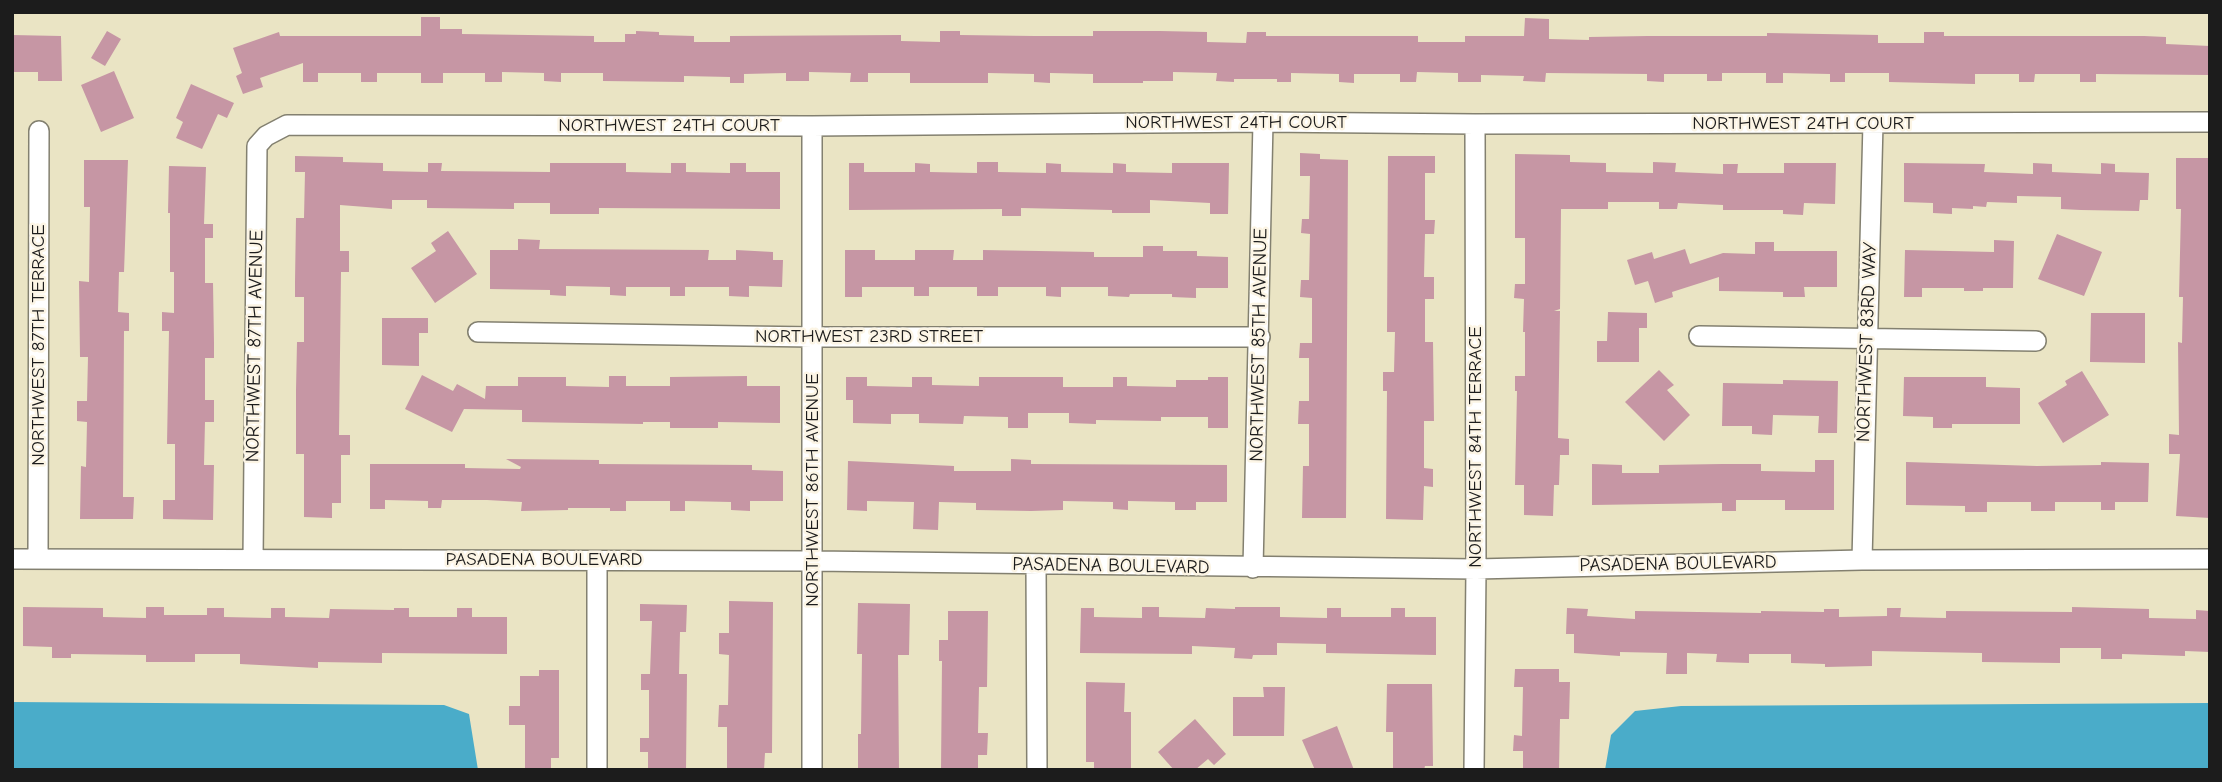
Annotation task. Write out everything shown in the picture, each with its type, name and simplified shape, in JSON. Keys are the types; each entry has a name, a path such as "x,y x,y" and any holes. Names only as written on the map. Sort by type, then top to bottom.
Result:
{"street":[{"name":"NORTHWEST 85TH AVENUE","path":"1253,568 1263,122"},
{"name":"NORTHWEST 24TH COURT","path":"266,136 287,125 2210,122"},
{"name":"NORTHWEST 83RD WAY","path":"1862,560 1873,123"},
{"name":"NORTHWEST 84TH TERRACE","path":"1474,770 1475,124"},
{"name":"NORTHWEST 86TH AVENUE","path":"812,126 812,770"},
{"name":"NORTHWEST 87TH TERRACE","path":"37,559 40,131"},
{"name":"NORTHWEST 87TH AVENUE","path":"253,559 257,146 266,136"},
{"name":"NORTHWEST 23RD STREET","path":"478,332 812,337 1260,337"},
{"path":"1699,336 2036,341"},
{"name":"PASADENA BOULEVARD","path":"12,559 813,561 1476,569 1862,560 2210,559"},
{"path":"597,561 597,770"},
{"path":"1036,565 1037,770"}],"water":[{"path":"12,702 444,705 469,714 478,770 12,770"},
{"path":"2210,703 2210,770 1605,770 1611,735 1635,711 1681,706"}],"building":[{"path":"421,17 440,17 440,29 462,29 462,34 594,36 594,42 625,42 625,34 636,34 636,31 694,36 694,42 730,42 730,36 901,35 901,41 940,42 940,31 960,31 960,35 1093,36 1093,31 1160,31 1207,32 1207,42 1246,43 1247,32 1266,32 1266,36 1418,36 1418,42 1465,42 1465,36 1524,36 1525,18 1549,19 1549,39 1767,36 1767,33 1878,35 1878,43 1924,43 1924,32 1944,32 1944,36 2144,36 2166,37 2166,44 2210,46 2210,75 2096,74 2096,82 2080,82 2080,74 2035,74 2034,82 2019,82 2019,74 1975,74 1975,84 1889,82 1889,73 1845,73 1845,82 1830,82 1830,74 1783,73 1783,83 1766,83 1766,73 1722,73 1722,81 1707,81 1707,74 1664,74 1664,82 1647,81 1647,74 1546,73 1545,82 1523,81 1524,76 1481,75 1481,82 1458,82 1458,73 1417,72 1416,82 1400,82 1400,74 1354,74 1354,83 1339,82 1339,74 1291,73 1291,82 1277,82 1277,79 1234,79 1234,82 1216,81 1217,73 1173,72 1173,81 1143,83 1093,83 1093,74 1050,73 1050,83 1034,82 1034,74 988,73 988,83 910,83 910,73 868,73 868,82 850,82 851,73 809,72 809,81 786,81 786,73 744,74 744,83 730,83 730,77 684,76 684,82 603,81 603,73 561,73 561,82 544,81 544,73 502,72 502,82 485,82 485,73 443,73 443,83 421,83 421,73 377,73 377,82 361,82 361,73 318,73 318,82 303,82 303,63 260,78 263,87 243,94 236,76 242,73 233,48 279,32 280,36 421,36"},
{"path":"107,31 121,39 105,66 91,58"},
{"path":"12,35 61,36 62,81 38,81 38,72 12,72"},
{"path":"114,71 134,118 101,132 81,85"},
{"path":"191,84 234,103 227,118 218,114 202,149 176,138 183,122 176,118"},
{"path":"1300,153 1320,154 1320,159 1348,160 1346,518 1302,518 1303,466 1309,466 1309,424 1298,424 1299,401 1309,401 1309,358 1299,358 1300,343 1312,343 1312,298 1300,297 1301,280 1309,280 1310,234 1301,233 1302,219 1309,219 1310,176 1300,176"},
{"path":"1515,154 1570,155 1570,162 1606,163 1606,172 1653,173 1653,162 1676,163 1675,172 1723,174 1723,164 1738,164 1737,173 1784,173 1784,163 1836,163 1835,204 1804,203 1803,215 1783,214 1783,210 1723,210 1723,205 1678,203 1677,209 1659,209 1659,202 1608,202 1608,209 1561,209 1560,309 1554,311 1560,311 1558,438 1569,439 1569,455 1560,455 1559,485 1554,485 1553,516 1524,515 1524,485 1515,485 1515,376 1525,376 1525,332 1524,299 1514,298 1515,284 1525,284 1525,238 1515,238"},
{"path":"295,156 343,157 343,162 383,163 383,171 428,172 428,163 442,163 441,171 550,172 550,163 626,163 626,172 671,173 671,163 686,163 686,172 730,173 730,163 746,163 746,172 780,172 780,209 599,208 599,214 550,214 550,203 514,203 514,209 427,208 427,200 392,200 392,209 340,205 340,251 349,251 349,272 341,272 339,435 350,435 350,455 341,455 341,503 332,503 332,518 304,517 304,454 296,454 296,390 297,342 304,342 304,297 295,297 295,282 296,218 304,218 305,172 295,172"},
{"path":"1388,156 1435,156 1435,173 1425,173 1425,220 1435,220 1434,234 1425,234 1424,277 1434,277 1434,299 1425,299 1425,342 1433,342 1434,421 1424,421 1424,468 1433,469 1433,487 1424,486 1423,520 1386,519 1387,391 1383,391 1383,372 1394,372 1395,332 1387,332"},
{"path":"2176,158 2210,158 2210,518 2176,516 2180,454 2169,454 2169,434 2179,435 2178,342 2182,343 2183,297 2179,297 2181,209 2176,209"},
{"path":"84,160 128,160 124,272 119,272 118,312 129,313 129,331 124,331 123,497 134,497 133,519 80,519 81,466 86,467 87,422 77,421 77,401 87,401 88,357 80,357 79,281 89,282 90,207 84,207"},
{"path":"977,162 998,162 998,172 1046,173 1046,163 1061,164 1061,172 1113,173 1113,163 1126,164 1126,172 1172,173 1172,163 1229,163 1228,214 1210,214 1210,203 1150,200 1150,213 1021,208 1021,216 1002,216 1002,209 849,210 849,163 864,163 864,172 915,172 915,163 930,164 930,172 977,173"},
{"path":"1904,163 1985,164 1984,172 2033,174 2033,163 2052,164 2052,172 2101,174 2101,163 2115,164 2115,172 2149,173 2148,200 2140,200 2139,211 2081,210 2061,209 2061,197 2017,196 2017,203 1987,202 1986,207 1952,208 1952,214 1933,213 1933,203 1904,202"},
{"path":"169,166 206,167 204,224 213,224 213,238 205,238 205,283 213,283 214,358 205,358 205,400 214,400 214,422 205,422 204,465 214,465 213,520 163,519 163,500 175,500 175,444 167,444 169,331 162,331 162,312 174,313 174,272 170,272"},
{"path":"448,231 477,274 435,303 411,268 436,251 431,243"},
{"path":"2057,234 2102,252 2084,296 2038,279"},
{"path":"518,239 540,240 539,249 709,250 708,260 736,260 736,250 773,252 773,260 783,260 782,287 749,286 749,297 729,296 729,287 685,287 685,296 670,296 670,287 626,287 626,296 610,295 610,287 566,286 566,296 550,295 550,290 490,289 490,250 518,250"},
{"path":"1994,240 2014,241 2013,288 1964,291 1964,288 1922,288 1922,297 1904,297 1905,250 1994,252"},
{"path":"1755,242 1774,242 1774,251 1837,251 1837,287 1804,287 1805,297 1783,297 1783,292 1719,291 1719,277 1672,292 1673,297 1655,303 1648,281 1635,285 1627,260 1652,252 1654,259 1685,249 1690,264 1723,253 1755,254"},
{"path":"1143,246 1163,246 1163,251 1197,251 1197,256 1228,257 1228,288 1196,288 1196,298 1172,297 1172,294 1108,296 1108,287 1061,287 1061,297 1046,296 1046,287 998,287 998,296 977,296 977,287 929,287 929,296 914,296 914,287 862,287 862,297 845,297 845,250 875,250 875,260 915,260 915,250 954,250 953,260 983,260 983,250 1094,252 1094,257 1143,257"},
{"path":"1608,312 1647,313 1647,328 1639,328 1639,362 1597,362 1597,341 1607,341"},
{"path":"2091,313 2145,313 2145,363 2090,362"},
{"path":"382,318 428,318 428,333 419,333 419,366 382,365"},
{"path":"1659,370 1674,385 1667,390 1690,415 1664,441 1625,402"},
{"path":"2082,371 2109,415 2063,443 2038,403 2067,385 2065,381"},
{"path":"422,375 453,391 457,384 485,399 486,386 518,386 518,377 566,377 566,386 609,387 609,376 626,376 626,386 670,386 670,377 747,376 747,386 780,386 780,423 718,422 718,428 670,428 670,422 522,422 522,410 464,409 452,432 405,409"},
{"path":"846,377 867,377 867,386 912,387 912,377 932,377 932,385 979,386 979,377 1063,377 1063,387 1113,387 1113,377 1127,377 1127,386 1176,387 1176,380 1228,377 1228,428 1208,428 1208,417 1161,417 1161,421 1096,420 1096,424 1069,423 1069,413 1028,413 1028,428 1008,428 1008,417 964,416 963,424 919,423 919,414 891,414 891,424 853,423 853,400 846,400"},
{"path":"1904,377 1986,377 1986,387 2020,388 2020,424 1952,424 1952,428 1933,428 1933,417 1903,416"},
{"path":"1783,380 1838,381 1837,433 1818,433 1819,416 1773,415 1772,435 1752,434 1752,426 1722,426 1723,383 1783,384"},
{"path":"506,459 599,460 599,464 752,465 752,470 783,471 783,501 750,501 750,511 731,510 731,502 685,501 685,511 670,511 670,501 626,501 626,511 610,511 610,508 568,508 521,511 522,502 487,500 442,500 441,508 428,508 428,501 385,500 385,509 370,509 370,464 465,464 465,468 520,469 521,467"},
{"path":"1011,459 1031,460 1031,464 1227,465 1227,502 1196,502 1196,510 1175,510 1175,502 1128,501 1128,510 1113,509 1113,502 1063,501 1063,510 1031,511 976,510 976,503 939,502 938,530 913,529 914,502 867,501 867,511 847,510 848,461 954,466 954,471 1011,471"},
{"path":"1815,460 1834,460 1834,510 1785,510 1785,500 1736,500 1736,511 1722,511 1722,503 1592,505 1592,464 1622,465 1622,473 1659,473 1659,465 1722,464 1761,464 1761,471 1815,472"},
{"path":"1906,462 2037,466 2101,465 2101,462 2149,463 2148,502 2115,502 2115,510 2101,510 2101,502 2055,502 2055,511 2031,511 2031,502 1987,502 1987,512 1965,512 1965,506 1906,505"},
{"path":"729,601 773,602 772,753 765,753 764,770 727,770 727,727 718,727 719,705 728,705 729,655 719,654 719,633 729,633"},
{"path":"858,603 910,604 909,655 898,655 899,770 858,770 862,654 857,654"},
{"path":"640,604 687,605 686,632 680,632 679,674 687,674 686,770 648,770 648,752 640,752 640,738 649,738 649,690 641,690 641,674 650,674 652,621 640,621"},
{"path":"23,607 103,608 103,617 146,618 146,607 164,607 164,615 207,615 207,608 224,608 224,617 271,618 271,608 285,608 285,617 329,618 330,609 409,608 409,617 457,617 457,608 472,608 472,617 507,617 507,654 382,653 382,663 318,662 318,668 240,664 240,654 195,654 195,662 146,662 146,655 71,654 71,658 52,658 52,647 23,646"},
{"path":"1142,607 1159,607 1159,617 1205,618 1206,608 1280,607 1280,617 1327,618 1327,608 1341,608 1341,617 1391,617 1391,608 1405,608 1405,617 1436,617 1436,655 1326,653 1326,644 1277,643 1277,655 1253,655 1252,659 1234,658 1235,648 1192,646 1192,654 1080,653 1081,608 1094,608 1094,617 1142,618"},
{"path":"2072,607 2149,609 2149,618 2196,619 2196,610 2210,611 2210,652 2185,651 2185,656 2122,654 2122,659 2101,659 2101,648 2060,648 2060,663 1982,662 1982,653 1872,651 1872,666 1825,667 1825,664 1791,663 1791,654 1749,654 1749,663 1716,662 1717,654 1687,653 1687,674 1666,674 1667,653 1620,652 1620,656 1574,653 1574,634 1566,634 1567,608 1588,609 1587,616 1635,619 1635,611 1761,613 1824,612 1824,609 1839,609 1839,617 1887,616 1887,608 1901,608 1900,617 1946,618 1946,611 2072,612"},
{"path":"948,611 988,611 987,687 979,687 978,733 988,733 987,755 978,755 978,770 941,770 942,661 939,661 939,640 948,640"},
{"path":"1515,669 1559,669 1559,682 1570,682 1569,719 1560,719 1559,770 1523,770 1523,751 1513,751 1514,735 1522,736 1523,687 1514,687"},
{"path":"539,670 559,670 559,758 551,758 551,770 525,770 525,725 509,725 509,706 520,706 520,676 539,676"},
{"path":"1086,682 1125,683 1124,712 1131,712 1131,770 1094,770 1094,762 1086,762"},
{"path":"1387,684 1432,684 1433,766 1425,766 1424,770 1393,770 1393,732 1386,732"},
{"path":"1263,687 1285,687 1284,736 1233,736 1233,697 1264,697"},
{"path":"1195,719 1226,754 1214,765 1208,759 1195,770 1174,770 1158,752"},
{"path":"1337,726 1354,770 1315,770 1302,740"}]}
